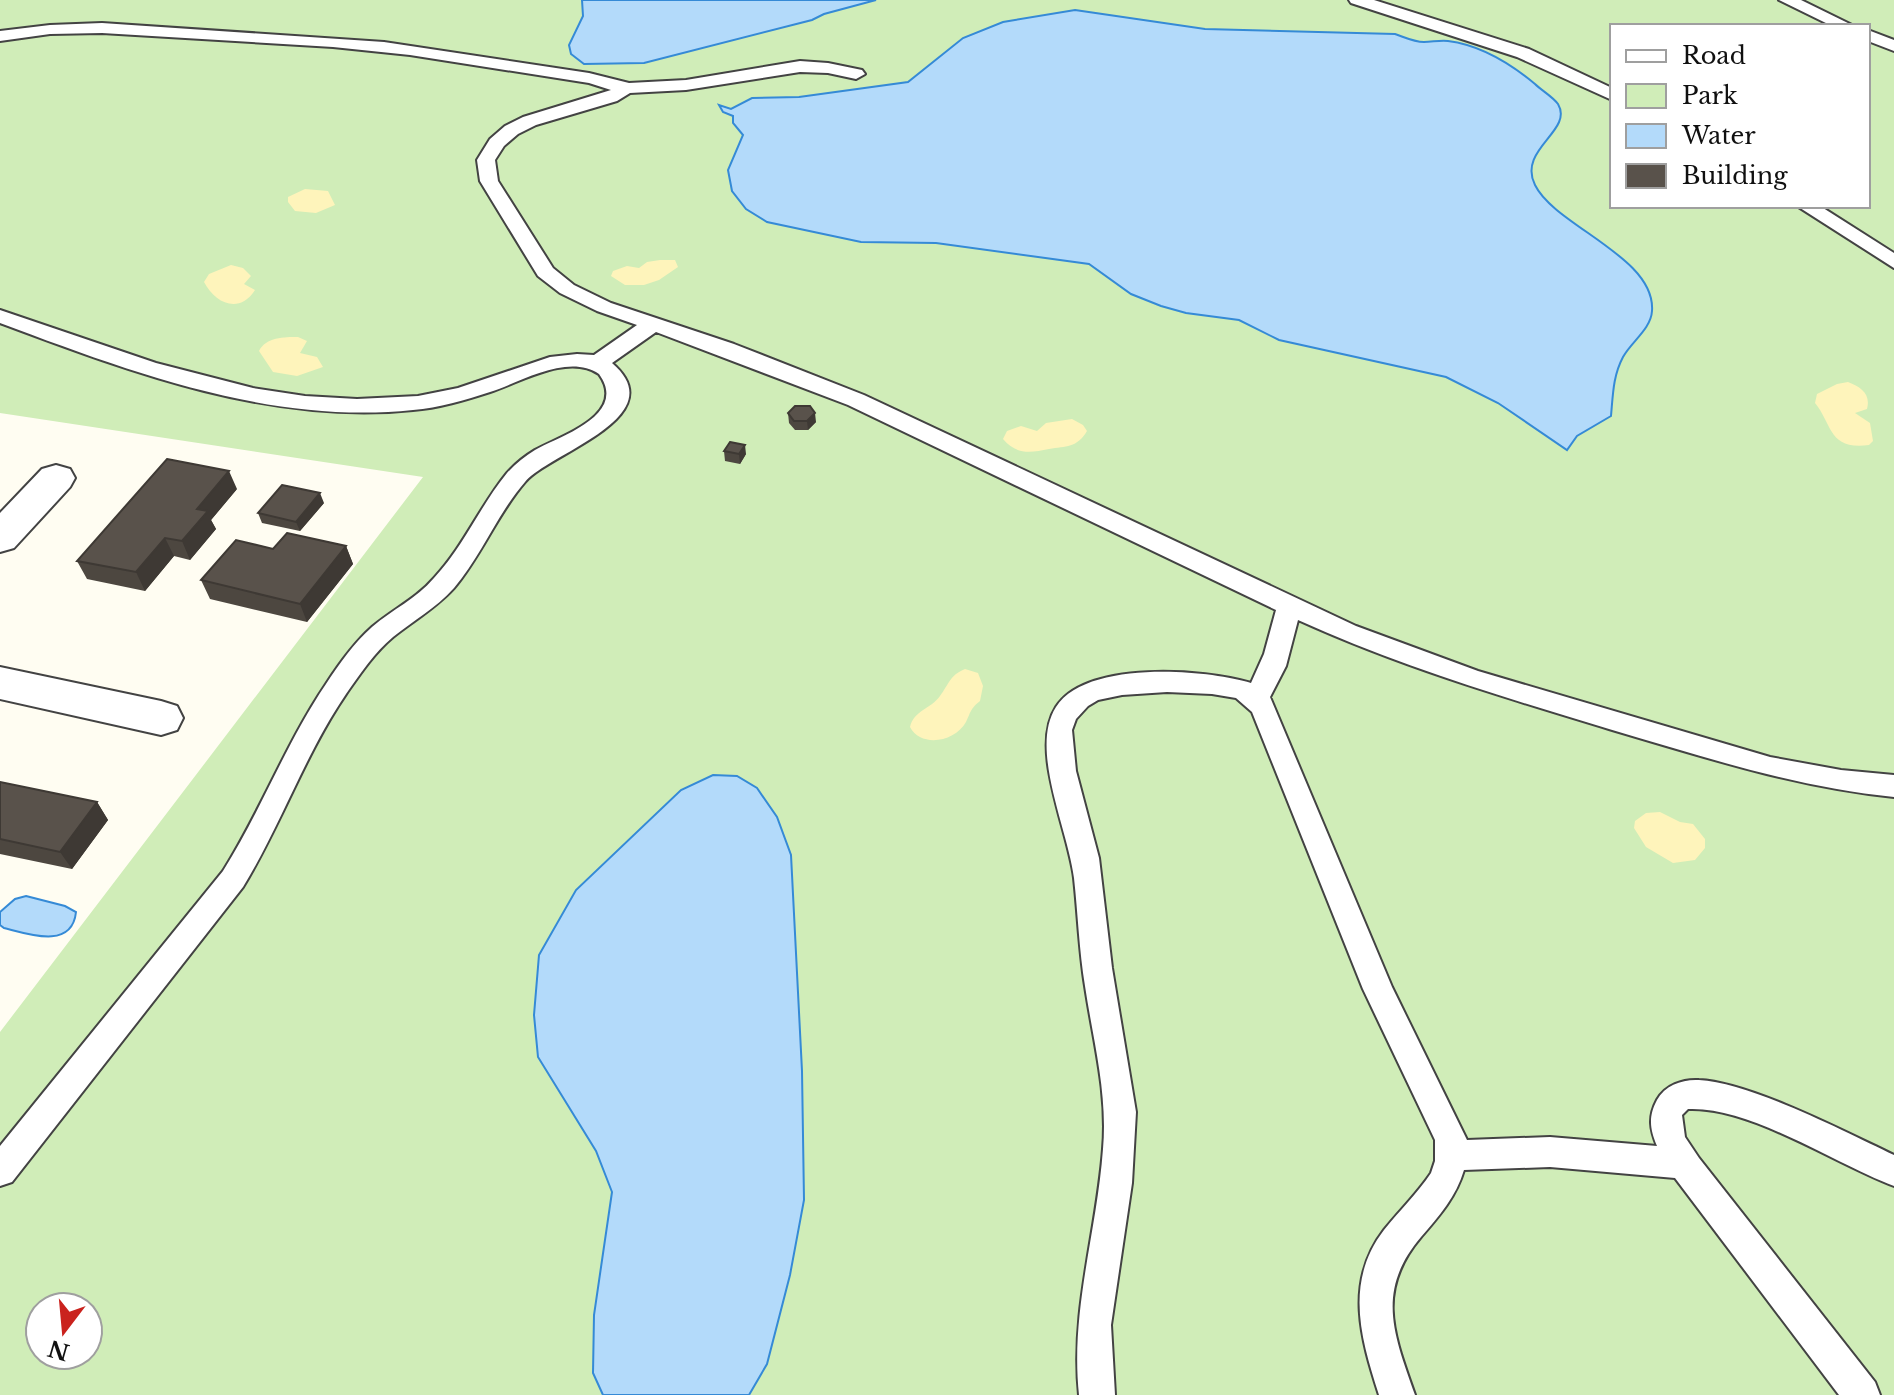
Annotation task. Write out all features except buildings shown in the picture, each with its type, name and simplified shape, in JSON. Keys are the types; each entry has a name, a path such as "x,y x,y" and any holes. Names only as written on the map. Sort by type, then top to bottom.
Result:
{"street":[{"path":"0,538 56,478"},
{"path":"0,683 161,718"}],"lane":[{"path":"1357,0 1523,53 1610,94"},
{"path":"1787,0 1841,24"},
{"path":"0,36 30,31 85,29 304,40 425,52 508,68 592,79 627,88 694,86 806,66 831,66 856,74"},
{"path":"1870,36 1894,46"},
{"path":"627,88 604,99 526,124 499,141 488,154 485,167 489,181 545,272 581,296 856,400 961,453 1289,606 1420,660 1770,767 1841,781 1894,786"},
{"path":"1810,208 1894,262"},
{"path":"0,316 91,349 231,389 286,399 385,406 425,402 485,387 560,362 584,360 597,363 607,370 616,382 618,397 610,413 585,435 541,456 519,475 460,564 424,604 382,632 353,665 313,726 248,857 233,879 0,1171"},
{"path":"597,363 653,324"},
{"path":"1255,697 1263,689 1274,660 1289,606"},
{"path":"1097,1395 1095,1325 1120,1167 1119,1107 1111,1039 1097,969 1086,864 1061,757 1059,729 1068,710 1082,697 1116,687 1209,684 1244,691 1255,697 1271,722 1378,989 1451,1139 1452,1167 1440,1190 1392,1248 1377,1281 1377,1326 1397,1395"},
{"path":"1862,1395 1726,1222 1685,1164 1665,1123 1668,1110 1674,1101 1694,1093 1713,1096 1796,1126 1894,1171"},
{"path":"1453,1155 1550,1152 1685,1164"}],"green space":[{"path":"0,0 1894,0 1894,1395 0,1395 0,1032 423,477 0,413"}],"sand":[{"path":"305,189 328,191 335,205 316,213 295,211 288,197"},
{"path":"675,260 678,267 659,280 644,285 625,285 611,276 613,271 627,266 639,268 647,262"},
{"path":"231,265 243,268 251,276 244,284 255,290 249,298 235,304 214,296 204,282 209,274"},
{"path":"298,337 307,341 300,353 317,357 323,367 297,376 273,372 259,351 262,346 276,339"},
{"path":"1848,382 1861,389 1868,399 1867,409 1855,413 1870,423 1873,441 1869,445 1856,446 1839,440 1815,403 1817,394"},
{"path":"1072,419 1087,431 1071,445 1024,452 1003,439 1007,431 1021,426 1037,431 1046,423"},
{"path":"965,669 978,673 983,686 980,701 961,729 938,740 915,734 910,727 915,717 936,700 953,677"},
{"path":"1660,812 1680,822 1693,824 1705,839 1705,848 1695,860 1673,863 1646,847 1634,828 1635,821 1646,813"}],"water":[{"path":"582,0 876,0 812,20 644,63 584,64 571,54 569,45 583,16"},
{"path":"1075,10 1205,29 1395,34 1420,42 1448,41 1483,51 1526,77 1556,101 1561,114 1559,123 1533,161 1531,172 1535,185 1562,214 1622,258 1638,274 1649,292 1651,318 1620,364 1611,416 1577,436 1567,450 1498,403 1446,377 1279,340 1239,320 1186,313 1161,306 1131,294 1089,264 936,243 861,242 767,222 746,209 732,191 728,170 743,135 733,123 733,116 723,112 719,105 731,109 752,98 799,97 908,82 963,38 1003,22"},
{"path":"713,775 737,776 757,788 777,817 791,855 802,1071 804,1200 790,1275 767,1364 749,1395 603,1395 593,1373 594,1315 612,1192 596,1151 538,1057 534,1015 539,955 576,890 681,790"},
{"path":"26,896 76,912 73,924 58,935 48,936 36,936 0,925 0,912 15,899"}]}
